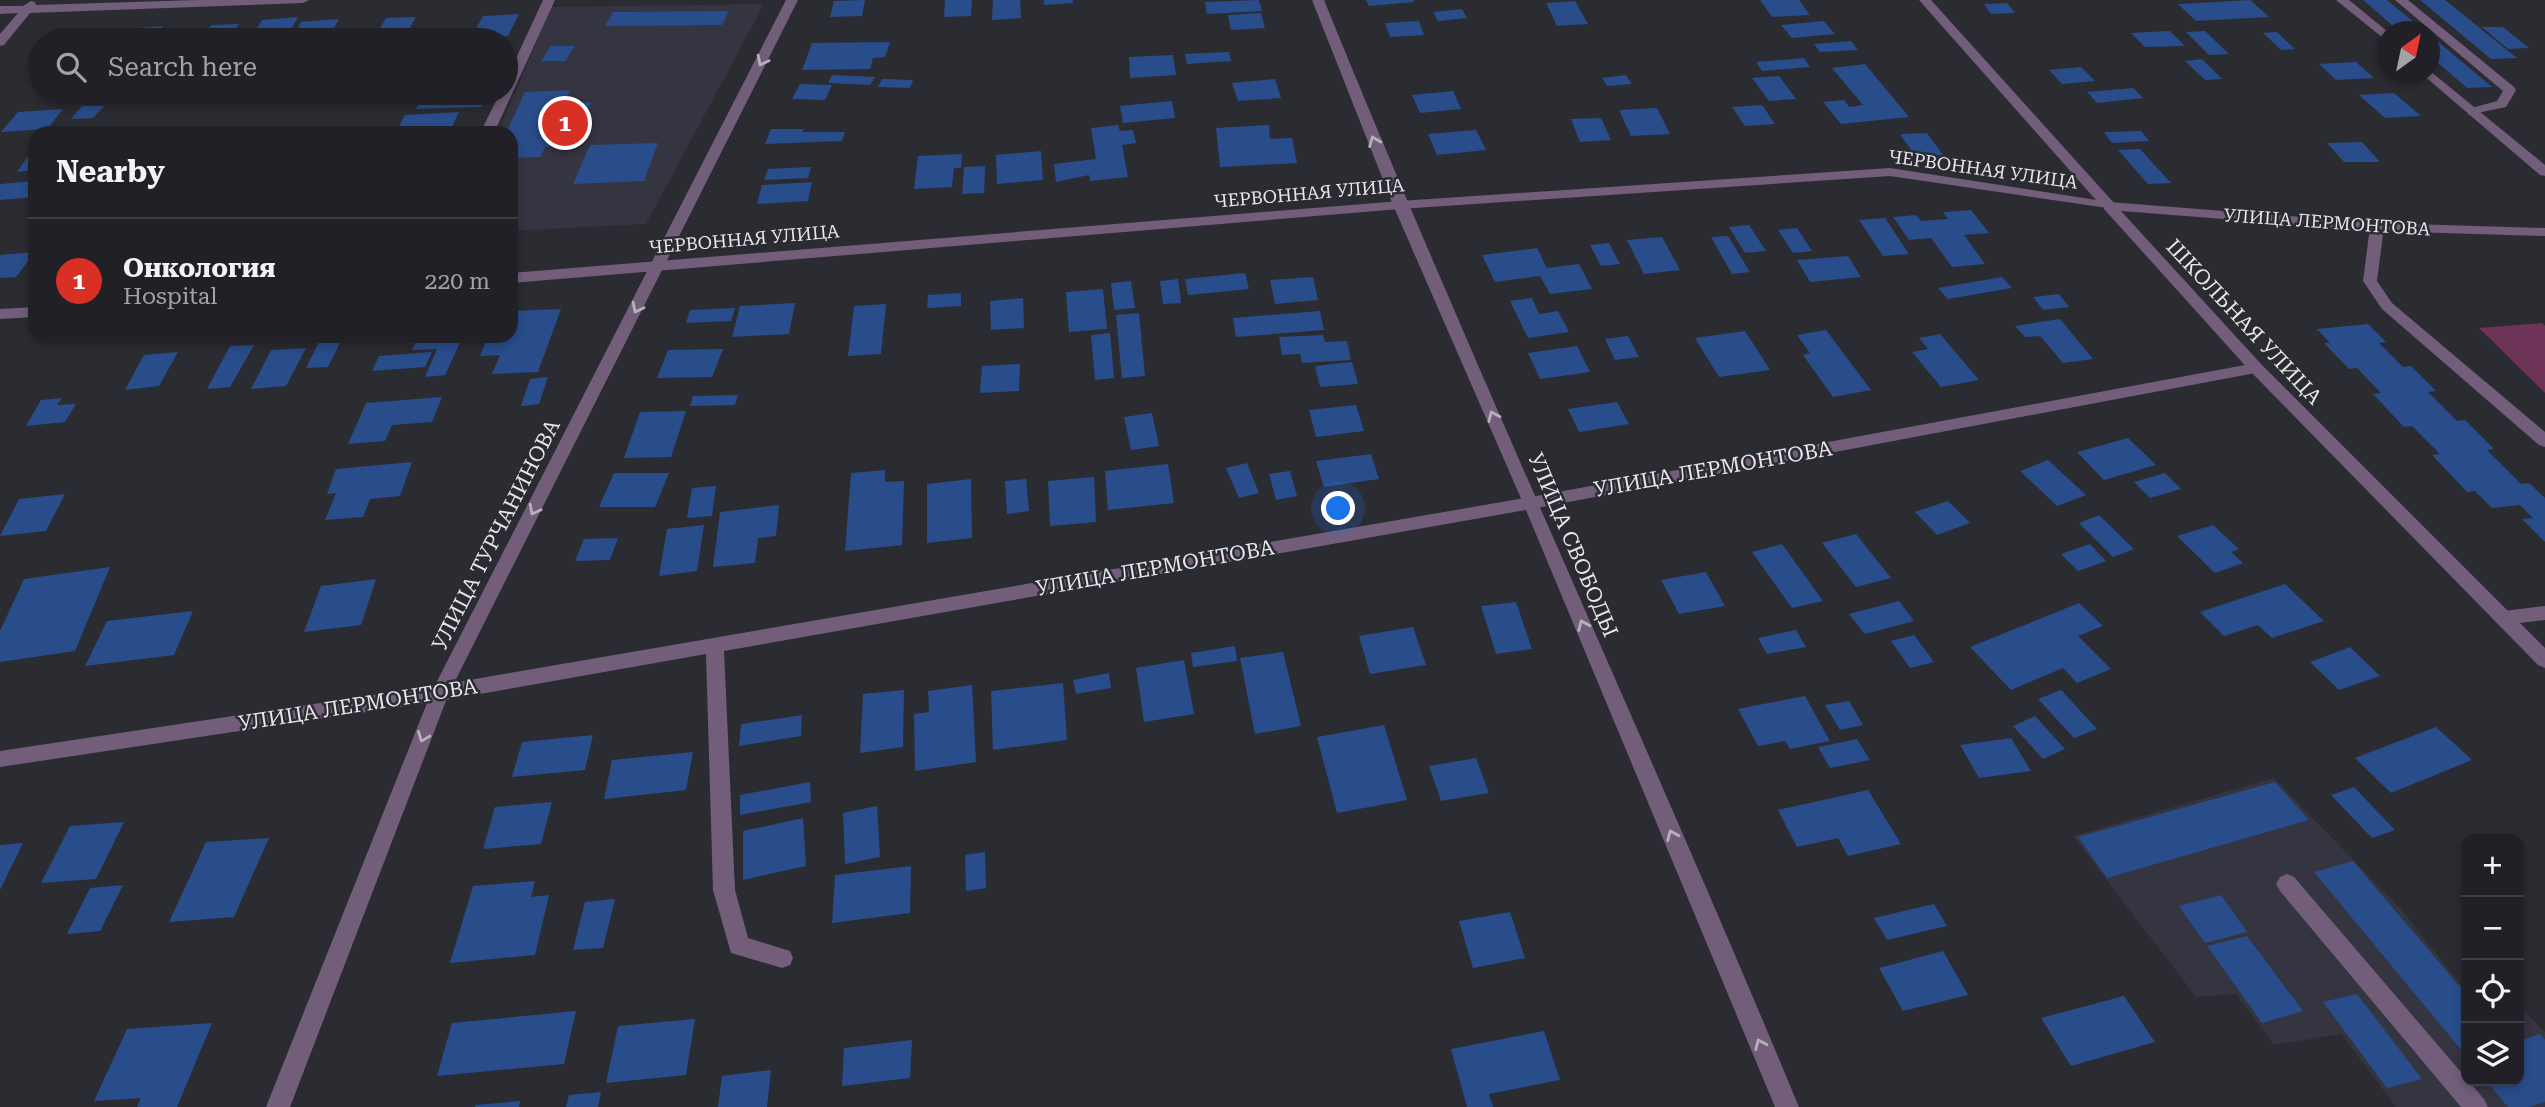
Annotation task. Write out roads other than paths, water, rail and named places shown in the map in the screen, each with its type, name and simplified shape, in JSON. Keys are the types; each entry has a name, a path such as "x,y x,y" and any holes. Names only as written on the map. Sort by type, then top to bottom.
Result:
{"street":[{"path":"0,10 30,5 303,0"},
{"path":"518,67 549,0"},
{"name":"УЛИЦА ТУРЧАНИНОВА","path":"278,1107 440,694 792,0"},
{"name":"УЛИЦА СВОБОДЫ","path":"1318,0 1400,205 1531,503 1787,1107"},
{"name":"ШКОЛЬНАЯ УЛИЦА","path":"1925,0 2256,368 2545,660"},
{"path":"2342,0 2377,29"},
{"path":"2401,0 2510,90 2502,104 2473,112"},
{"path":"0,42 30,5"},
{"path":"2440,84 2545,172"},
{"path":"490,126 500,105"},
{"name":"ЧЕРВОННАЯ УЛИЦА","path":"518,277 1400,205 1890,172 2109,206"},
{"name":"УЛИЦА ЛЕРМОНТОВА","path":"2109,206 2377,227 2545,232"},
{"path":"2377,227 2370,281 2387,306 2545,440"},
{"path":"0,314 28,312"},
{"name":"УЛИЦА ЛЕРМОНТОВА","path":"0,758 440,694 1531,503 2256,368"},
{"path":"2504,618 2545,613"},
{"path":"715,645 724,890 739,946 782,958"},
{"path":"2287,884 2476,1107"}],"place":[{"name":"Онкология","path":"565,123"}]}
